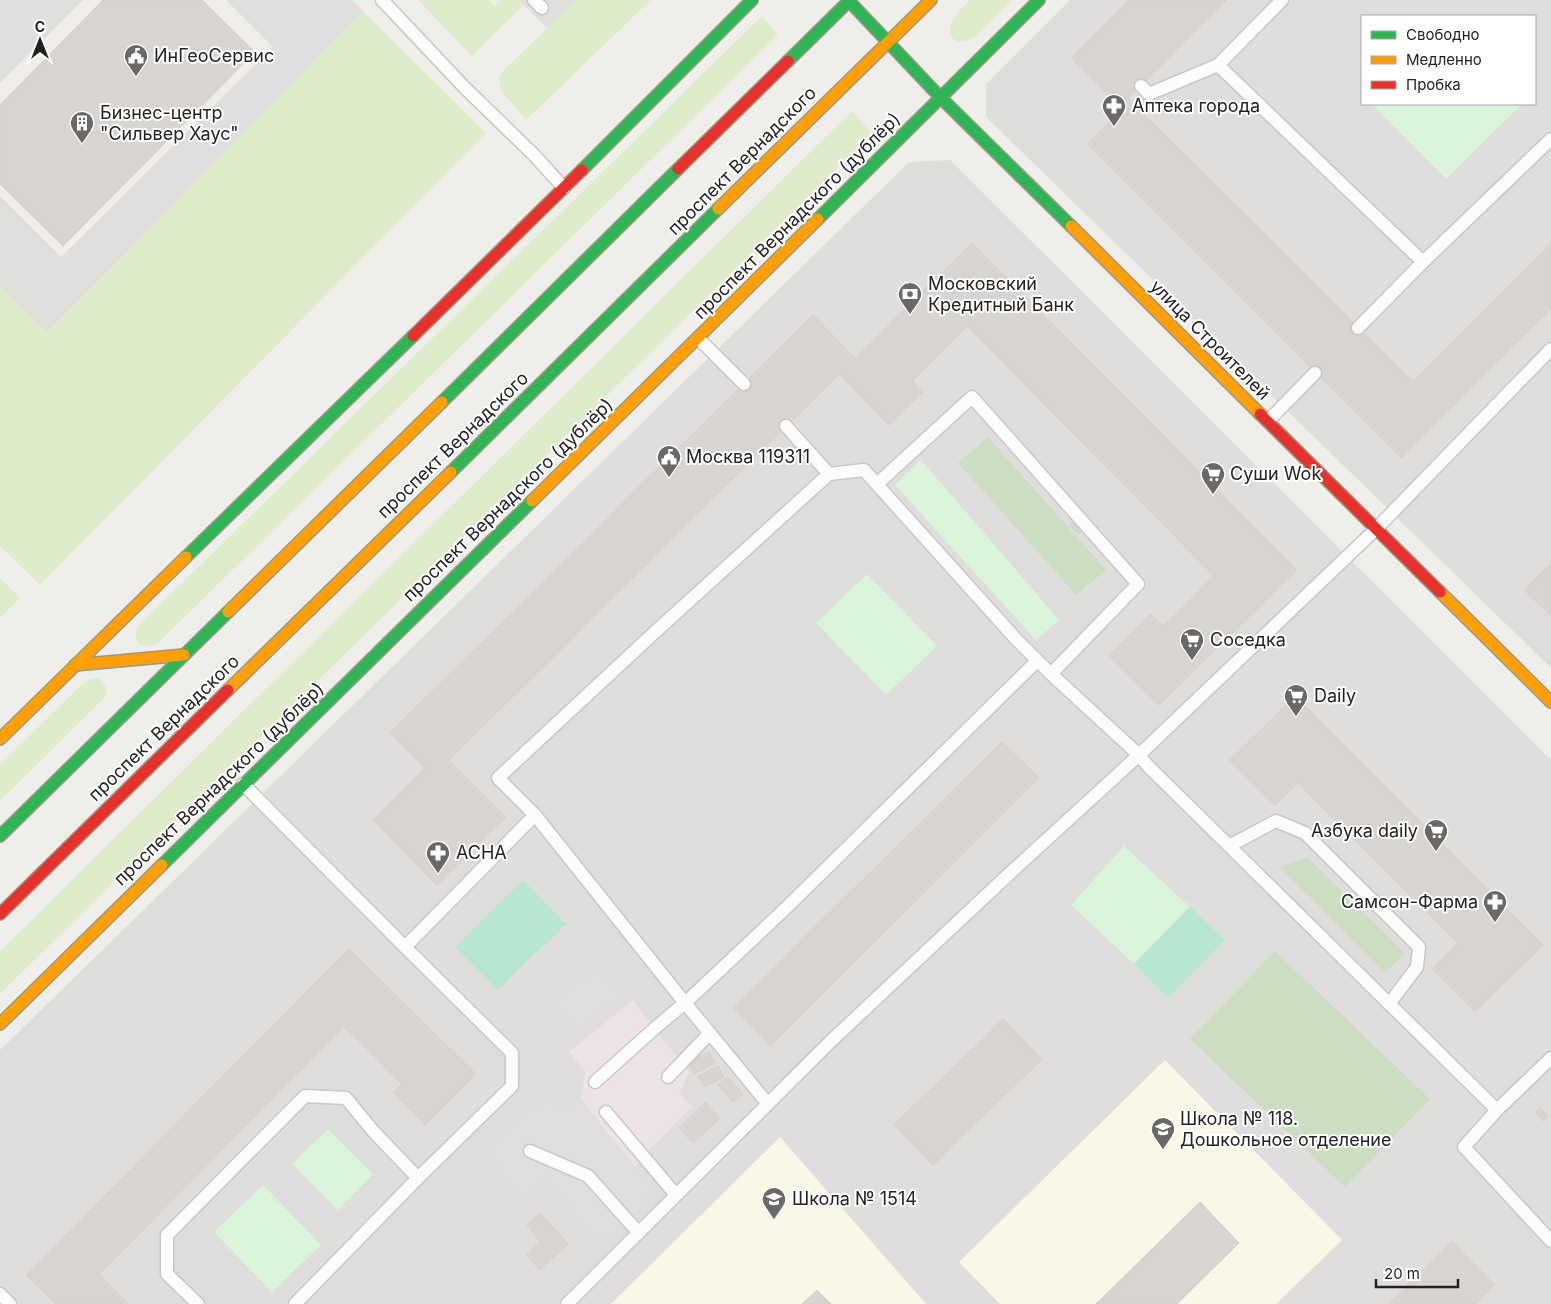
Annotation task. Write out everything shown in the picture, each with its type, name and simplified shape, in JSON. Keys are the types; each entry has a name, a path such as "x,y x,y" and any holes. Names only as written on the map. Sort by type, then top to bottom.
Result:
{"street":[{"path":"0,739 564,188 752,0"},
{"name":"проспект Вернадского","path":"0,836 849,0"},
{"name":"улица Строителей","path":"849,0 941,98 1551,702"},
{"name":"проспект Вернадского","path":"0,914 931,0"},
{"name":"проспект Вернадского (дублёр)","path":"0,1024 1039,0"},
{"path":"75,665 184,655"}],"lane":[{"path":"382,0 464,87 534,155 564,188"},
{"path":"1141,86 1149,94 1218,65 1282,0"},
{"path":"1218,65 1423,262"},
{"path":"1358,328 1423,262 1551,139"},
{"path":"698,338 744,384"},
{"path":"566,1304 832,1040 1139,755 1376,529 1551,349"},
{"path":"1268,421 1315,373"},
{"path":"877,484 972,397 1138,584 1051,674"},
{"path":"786,426 829,474"},
{"path":"768,1104 535,815 498,778 829,474 864,470 1037,661 1139,755 1497,1110"},
{"path":"596,1082 654,1028 685,1003 786,908 1037,661"},
{"path":"243,784 512,1054 512,1086 418,1178 295,1304"},
{"path":"405,947 535,815"},
{"path":"1229,846 1276,821 1305,832 1419,947 1417,967 1390,1004"},
{"path":"668,1077 710,1033"},
{"path":"1551,1058 1497,1110 1464,1147 1551,1241"},
{"path":"198,1304 167,1274 167,1235 305,1096 346,1098 372,1131 418,1178"},
{"path":"606,1112 676,1195"},
{"path":"530,1150 588,1176 638,1232"},
{"path":"0,1294 10,1304"}],"shaded area":[{"path":"0,0 83,0 0,83"},
{"path":"226,0 352,0 363,11 47,332 0,286 0,196 61,257 273,47"},
{"path":"519,0 576,0 547,28"},
{"path":"1070,0 1551,0 1551,668 986,117 986,84"},
{"path":"950,160 1551,760 1551,1304 0,1304 0,1050 909,162"},
{"path":"598,965 623,994 579,1032 554,1003"},
{"path":"633,1000 689,1073 679,1094 693,1106 643,1156 635,1168 580,1098 586,1073 569,1052"},
{"name":"Школа № 118. Дошкольное отделение","path":"1165,1060 1342,1240 1276,1304 1000,1304 959,1262"},
{"path":"550,1094 564,1110 580,1098 655,1191 601,1245 545,1179 523,1197 483,1151"},
{"name":"Школа № 1514","path":"780,1137 926,1304 611,1304"}],"green space":[{"path":"418,0 489,0 495,6 501,0 519,0 524,5 472,56"},
{"path":"576,0 651,0 526,120 500,89 499,75"},
{"path":"970,0 1012,0 976,36 966,41 956,42 950,35 950,29 956,15"},
{"path":"363,11 486,133 40,585 0,546 0,286 47,331"},
{"path":"762,16 778,35 158,643 148,646 139,644 135,636 139,625"},
{"path":"1373,105 1521,105 1446,179"},
{"path":"852,111 873,133 0,994 0,951"},
{"path":"988,437 1106,570 1076,595 958,463"},
{"path":"921,460 1059,620 1036,640 895,485"},
{"path":"867,574 937,646 886,695 816,623"},
{"path":"0,578 20,598 0,618"},
{"path":"98,678 105,686 106,696 0,801 0,765 84,682"},
{"path":"1124,846 1190,907 1134,964 1071,905"},
{"path":"1307,857 1405,954 1384,973 1280,867"},
{"path":"523,880 566,924 497,990 455,947"},
{"path":"1190,907 1225,940 1168,998 1134,964"},
{"path":"1275,951 1430,1099 1345,1187 1190,1039"},
{"path":"328,1129 373,1174 338,1210 292,1164"},
{"path":"263,1185 321,1245 272,1292 214,1232"}],"building":[{"name":"Бизнес-центр \"Сильвер Хаус\"","path":"103,0 202,0 255,52 63,246 0,184 0,105"},
{"path":"1129,0 1227,0 1128,98 1413,382 1551,244 1551,309 1401,458 1087,144 1122,109 1071,58"},
{"path":"972,243 1297,570 1159,705 1109,655 1151,614 1163,626 1214,576 967,326 912,381 923,392 889,425 839,374 449,760 506,817 437,885 373,820 425,768 390,733 813,315 855,358"},
{"path":"1075,521 1083,530 1078,534 1070,525"},
{"path":"1551,563 1551,616 1524,590"},
{"path":"1295,696 1543,945 1475,1012 1432,969 1458,943 1298,783 1275,805 1230,760"},
{"path":"1002,742 1039,778 770,1046 733,1008"},
{"path":"349,949 476,1074 425,1125 393,1093 402,1084 344,1027 99,1274 129,1304 56,1304 26,1275"},
{"path":"1003,1019 1042,1059 933,1165 894,1125"},
{"path":"709,1052 715,1063 694,1074 688,1062"},
{"path":"718,1066 724,1077 704,1087 698,1076"},
{"path":"728,1077 743,1094 733,1102 718,1085"},
{"path":"705,1102 720,1118 693,1143 679,1128"},
{"path":"1540,1108 1548,1117 1543,1121 1535,1112"},
{"path":"1200,1202 1239,1243 1177,1304 1096,1304"},
{"path":"540,1213 568,1244 540,1270 526,1255 540,1241 527,1225"},
{"path":"1452,1241 1495,1285 1476,1304 1388,1304"},
{"path":"817,1290 831,1304 802,1304"}],"traffic: fast":[{"path":"582,170 752,0"},
{"path":"848,0 941,98 1071,226"},
{"path":"788,61 850,0"},
{"path":"818,219 1039,0"},
{"path":"442,402 678,169"},
{"path":"451,472 718,209"},
{"path":"186,557 413,336"},
{"path":"162,865 532,501"},
{"path":"0,836 228,612"}],"traffic: slow":[{"path":"718,209 931,0"},
{"path":"532,501 818,219"},
{"path":"1071,226 1260,414"},
{"path":"228,612 442,402"},
{"path":"228,690 451,472"},
{"path":"0,739 186,557"},
{"path":"1440,592 1551,702"},
{"path":"75,665 184,655"},
{"path":"0,1024 162,865"}],"traffic: jam":[{"path":"678,169 788,61"},
{"path":"413,336 582,170"},
{"path":"1260,414 1440,592"},
{"path":"0,914 228,690"}],"place":[{"name":"ИнГеоСервис","path":"136,77"},
{"name":"Аптека города","path":"1114,127"},
{"name":"Бизнес-центр \"Сильвер Хаус\"","path":"82,144"},
{"name":"Московский Кредитный Банк","path":"910,315"},
{"name":"Москва 119311","path":"669,478"},
{"name":"Суши Wok","path":"1213,495"},
{"name":"Соседка","path":"1192,661"},
{"name":"Daily","path":"1296,717"},
{"name":"Азбука daily","path":"1436,852"},
{"name":"ACHA","path":"438,874"},
{"name":"Самсон-Фарма","path":"1495,923"},
{"name":"Школа № 118. Дошкольное отделение","path":"1163,1150"},
{"name":"Школа № 1514","path":"774,1220"}]}
